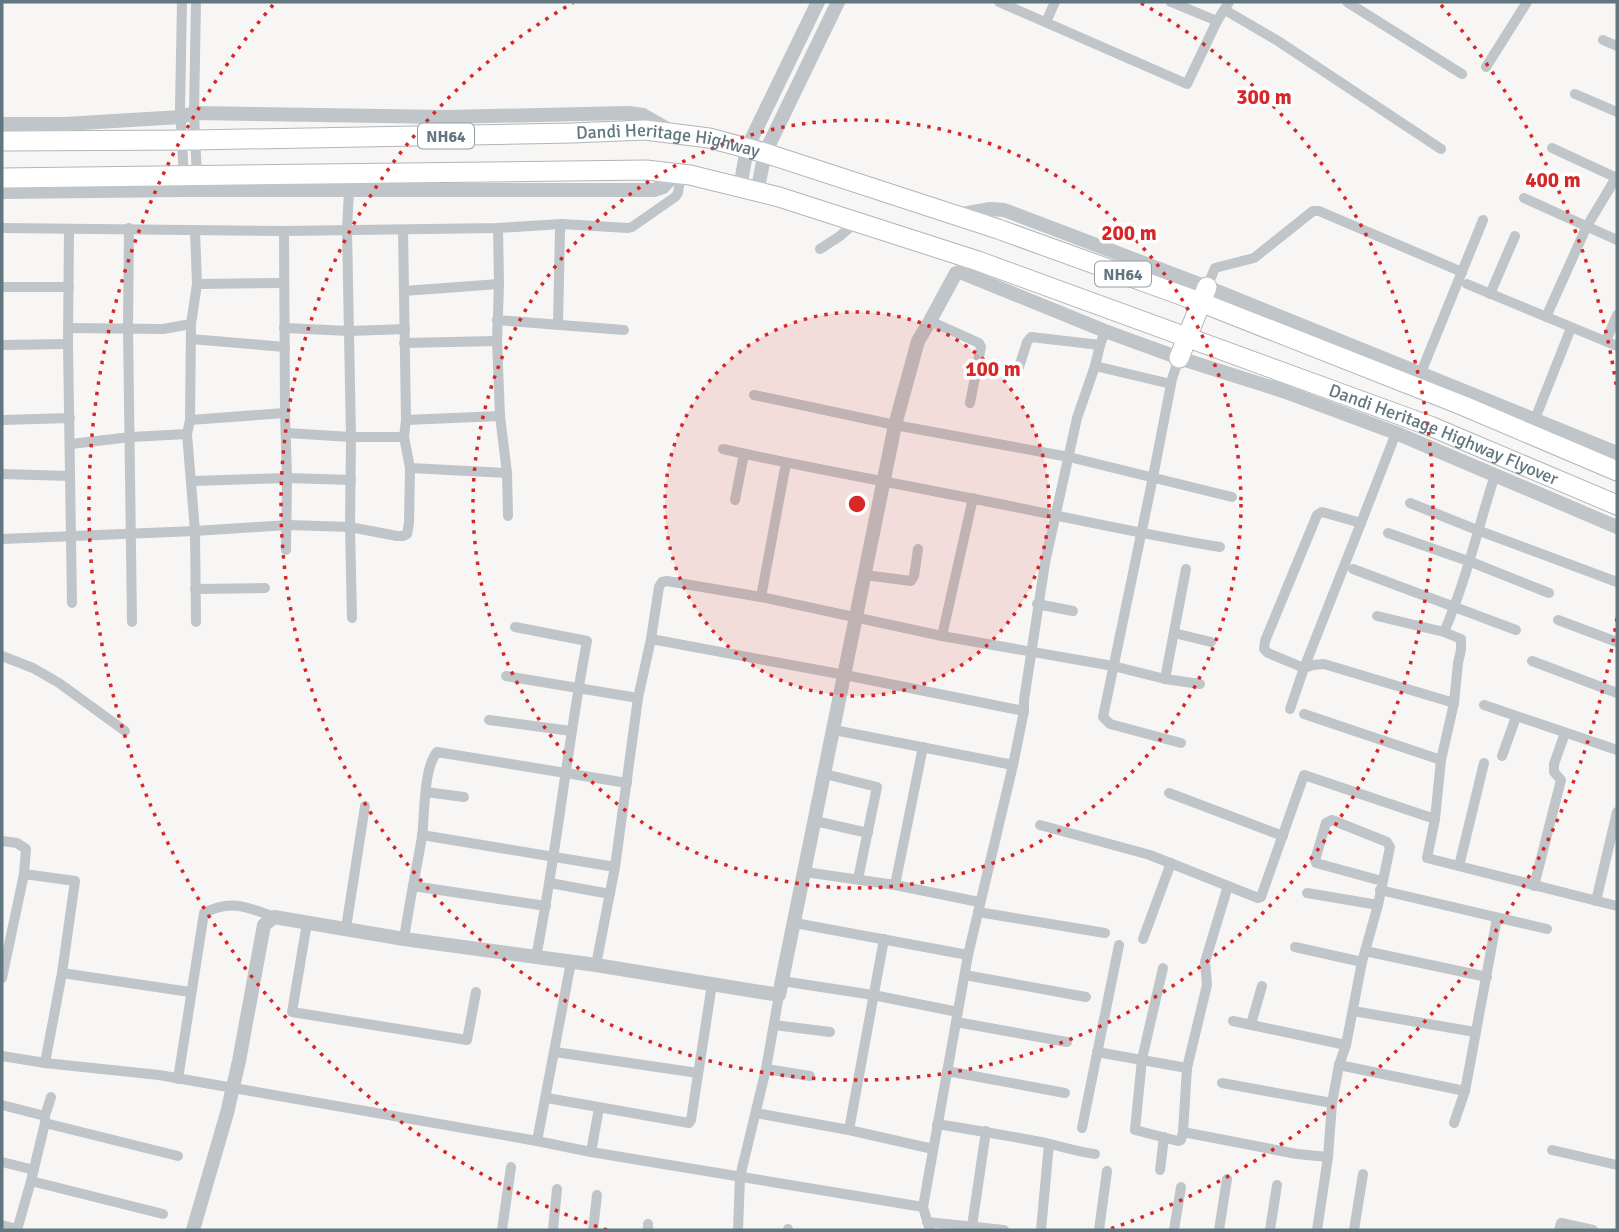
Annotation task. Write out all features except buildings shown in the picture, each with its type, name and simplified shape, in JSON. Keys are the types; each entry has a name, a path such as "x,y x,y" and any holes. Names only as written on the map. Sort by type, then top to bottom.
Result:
{"highway":[{"name":"Dandi Heritage Highway","path":"2,141 189,140 645,130 709,138 756,150 1204,294 1300,342"},
{"name":"Dandi Heritage Highway","path":"2,178 646,170 678,174 779,197 978,261 1268,368"},
{"path":"1179,358 1204,294"},
{"path":"1281,317 1300,342"},
{"name":"Dandi Heritage Highway Flyover","path":"1300,342 1464,405 1617,471"},
{"name":"Dandi Heritage Highway Flyover","path":"1268,368 1430,426 1617,505"}],"street":[{"path":"182,2 190,177"},
{"path":"188,115 195,2"},
{"path":"748,190 756,150 787,65 818,2"},
{"path":"756,150 804,72 838,2"},
{"path":"999,2 1187,84 1227,6 1441,149"},
{"path":"1046,22 1055,2"},
{"path":"1171,2 1217,21"},
{"path":"1347,2 1462,74"},
{"path":"1486,67 1527,2"},
{"path":"1603,40 1617,46"},
{"path":"787,65 804,72"},
{"path":"1575,94 1617,112"},
{"path":"2,124 65,124 188,115 446,117 628,113 643,115 677,134"},
{"path":"1546,317 1587,226 1617,177 1552,148"},
{"path":"2,192 654,190 663,187 678,174"},
{"path":"2,228 403,230 562,224 628,228 676,197 678,174"},
{"path":"349,191 347,229 352,618"},
{"path":"1524,198 1617,240"},
{"path":"1462,272 1319,211 1313,211 1254,258 1218,266 1212,272 1204,294 1281,317 1617,453"},
{"path":"1420,374 1483,220"},
{"path":"558,325 562,224"},
{"path":"820,249 862,224"},
{"path":"129,228 132,622"},
{"path":"498,228 497,341 508,516"},
{"path":"69,230 72,603"},
{"path":"195,230 197,284 191,324 190,420 187,434 195,531 196,622"},
{"path":"284,230 288,525 286,550"},
{"path":"2,539 288,525 350,527 397,536 407,534 410,523 410,468 404,437 403,230"},
{"path":"1490,294 1515,236"},
{"path":"738,1230 740,1177 766,1069 895,425 918,341 956,272 1102,338 1179,358 1283,391 1396,433 1617,527"},
{"path":"197,284 284,283"},
{"path":"404,291 499,284"},
{"path":"1467,284 1617,345"},
{"path":"2,287 69,287"},
{"path":"1606,341 1617,315"},
{"path":"932,319 979,343 981,347 970,403"},
{"path":"497,320 624,330"},
{"path":"68,328 163,329 191,324"},
{"path":"285,328 350,331 405,328"},
{"path":"1535,419 1571,328"},
{"path":"1018,370 1031,337 1102,338"},
{"path":"1004,1230 972,1226 929,1226 923,1207 968,955 1013,765 1024,706 1037,604 1055,516 1077,418 1102,338"},
{"path":"191,339 285,347"},
{"path":"404,343 497,341"},
{"path":"2,345 68,344"},
{"path":"1179,358 1171,384 1103,716 1110,724 1181,743"},
{"path":"1095,366 1171,384"},
{"path":"1268,368 1283,391"},
{"path":"754,395 895,425 1069,457 1232,497"},
{"path":"190,420 285,413"},
{"path":"406,420 500,416"},
{"path":"2,420 70,418"},
{"path":"287,433 404,437"},
{"path":"1290,709 1396,433"},
{"path":"71,444 187,434"},
{"path":"723,449 1141,534 1220,547"},
{"path":"735,500 744,454"},
{"path":"761,597 786,463"},
{"path":"410,468 507,473"},
{"path":"2,474 70,476"},
{"path":"1444,632 1471,562 1477,530 1495,475"},
{"path":"192,481 287,478 352,480"},
{"path":"943,636 973,498"},
{"path":"1410,503 1617,582"},
{"path":"1360,523 1322,512 1317,514 1264,649 1304,668 1324,664 1454,703"},
{"path":"1388,533 1549,593"},
{"path":"865,575 911,581 918,549"},
{"path":"1165,678 1186,569"},
{"path":"1353,569 1516,630"},
{"path":"596,965 615,867 638,698 662,582 761,597 943,636 1200,684"},
{"path":"195,589 265,588"},
{"path":"1037,604 1073,611"},
{"path":"1377,615 1444,632 1461,639 1462,642 1454,703 1441,760 1436,819 1427,858 1617,906"},
{"path":"1558,620 1617,642"},
{"path":"515,627 587,641 536,957"},
{"path":"1174,633 1211,642"},
{"path":"651,639 1024,706 1037,702"},
{"path":"2,656 33,668 59,683 125,731"},
{"path":"1532,660 1617,693"},
{"path":"506,676 638,698"},
{"path":"1484,705 1617,750"},
{"path":"1304,714 1441,760"},
{"path":"1502,756 1516,717"},
{"path":"489,720 571,731"},
{"path":"834,730 1013,765"},
{"path":"1534,886 1561,780 1554,772 1554,764 1564,733"},
{"path":"895,885 923,747"},
{"path":"404,939 422,835 431,759 437,752 627,783"},
{"path":"1459,866 1484,763"},
{"path":"825,774 877,787 858,879"},
{"path":"1040,825 1150,855 1261,897 1304,775 1436,819"},
{"path":"426,792 464,797"},
{"path":"1169,793 1283,836"},
{"path":"346,928 365,806"},
{"path":"1597,901 1617,812"},
{"path":"1317,1230 1339,1065 1346,1045 1363,957 1378,905 1381,886 1390,847 1387,842 1332,820 1326,822 1316,863 1381,886 1547,929"},
{"path":"815,821 868,833"},
{"path":"422,835 615,867"},
{"path":"2,841 17,843 26,849 24,874 7,932 2,978"},
{"path":"1143,939 1171,863"},
{"path":"1603,871 1617,874"},
{"path":"805,872 895,885 979,907 1105,933"},
{"path":"24,874 75,881 62,973 45,1062"},
{"path":"550,883 610,894"},
{"path":"413,886 546,906"},
{"path":"1163,968 1142,1059 1135,1130 1181,1140 1188,1068 1207,985 1205,962 1228,886"},
{"path":"1307,893 1378,905"},
{"path":"178,1079 204,913 217,906 230,904 307,923 712,984 873,995 1067,1042"},
{"path":"193,1230 233,1088 264,925 274,917"},
{"path":"1454,1123 1465,1091 1497,918"},
{"path":"307,923 292,1012 467,1040 476,992"},
{"path":"795,923 968,955"},
{"path":"849,1130 884,939"},
{"path":"1082,1128 1119,945"},
{"path":"1295,947 1487,977"},
{"path":"537,1141 571,962"},
{"path":"62,973 190,992"},
{"path":"965,975 1086,997"},
{"path":"547,1098 689,1123 712,984"},
{"path":"1251,1024 1262,986"},
{"path":"1353,1011 1475,1032"},
{"path":"1233,1021 1346,1045"},
{"path":"774,1025 830,1032"},
{"path":"555,1052 698,1073"},
{"path":"1097,1052 1188,1068"},
{"path":"2,1056 233,1088 923,1207"},
{"path":"1339,1065 1465,1091"},
{"path":"766,1069 810,1076"},
{"path":"947,1071 1065,1093"},
{"path":"1222,1083 1332,1103"},
{"path":"2,1225 17,1230 51,1097"},
{"path":"2,1105 45,1120 178,1156"},
{"path":"592,1152 599,1108"},
{"path":"756,1113 849,1130 933,1150"},
{"path":"937,1124 986,1131 1095,1154"},
{"path":"972,1226 986,1131"},
{"path":"1183,1132 1297,1154 1328,1157"},
{"path":"1160,1170 1164,1138"},
{"path":"1041,1230 1049,1144"},
{"path":"1552,1150 1617,1165"},
{"path":"2,1162 32,1175 163,1214"},
{"path":"502,1230 510,1167"},
{"path":"1099,1230 1107,1171"},
{"path":"1354,1230 1363,1174"},
{"path":"1219,1230 1227,1179"},
{"path":"1270,1230 1277,1185"},
{"path":"1174,1230 1181,1187"},
{"path":"553,1230 557,1189"},
{"path":"593,1230 597,1195"},
{"path":"1559,1230 1561,1223 1592,1230"}]}
